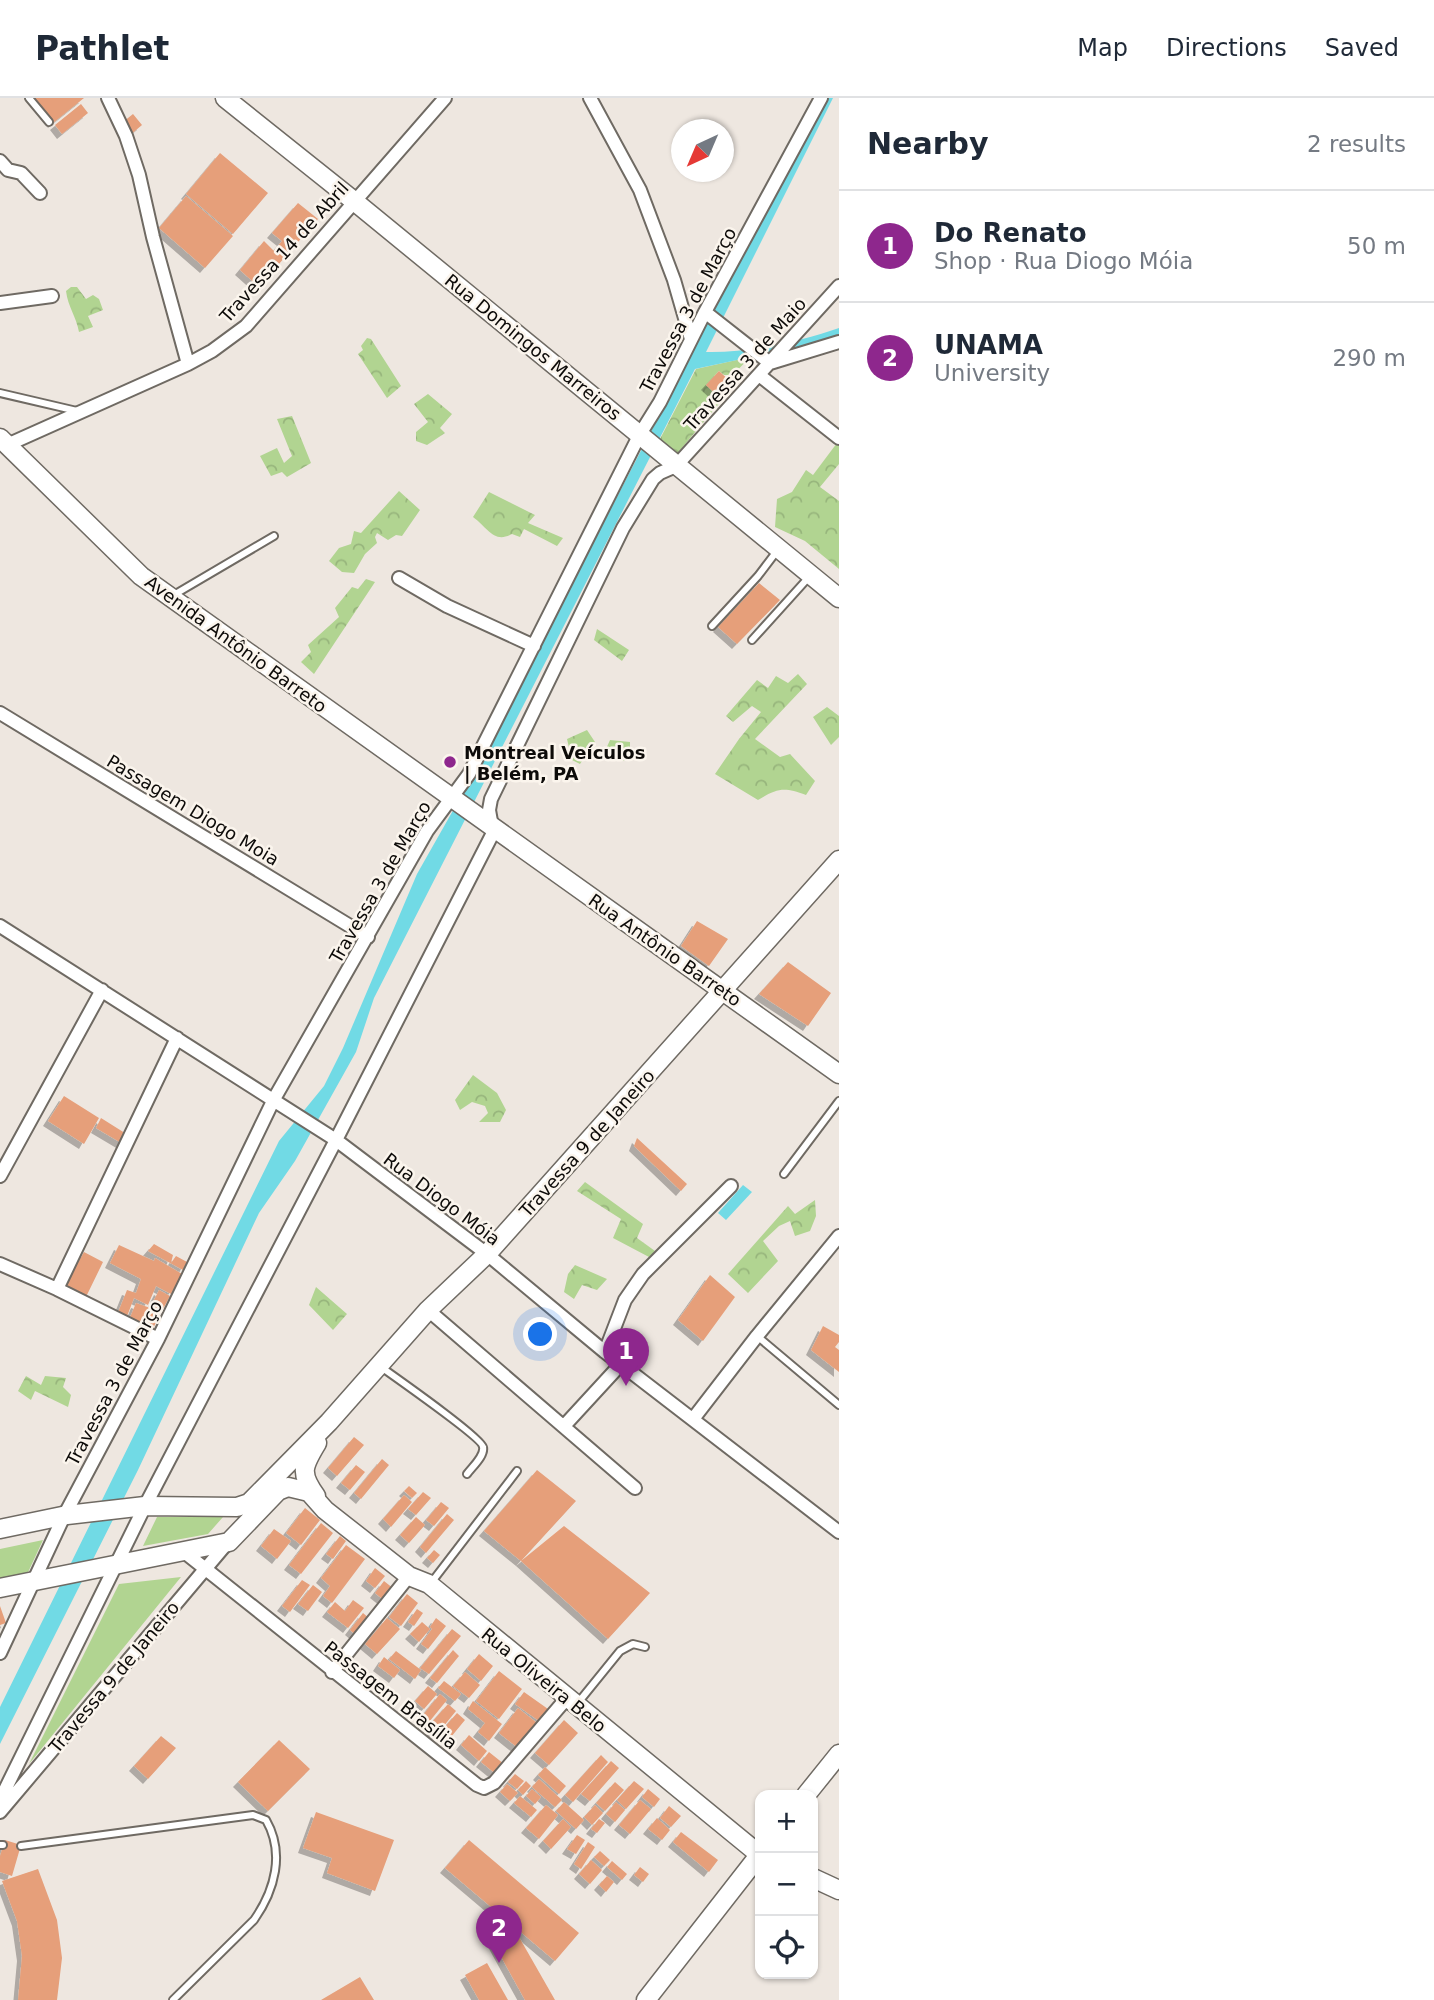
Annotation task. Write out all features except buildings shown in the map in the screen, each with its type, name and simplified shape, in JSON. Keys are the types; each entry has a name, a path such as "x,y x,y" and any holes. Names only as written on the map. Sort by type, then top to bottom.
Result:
{"main road":[{"name":"Rua Domingos Marreiros","path":"225,98 839,598"},
{"name":"Avenida Antônio Barreto","path":"4,441 141,576 493,828"},
{"name":"Rua Antônio Barreto","path":"493,828 839,1074"},
{"name":"Travessa 9 de Janeiro","path":"329,1422 428,1310 487,1254 836,869"},
{"path":"0,1529 66,1515 143,1506 237,1507 248,1503 329,1422"},
{"name":"Rua Oliveira Belo","path":"325,1510 307,1484 304,1467 329,1422"},
{"name":"Rua Oliveira Belo","path":"229,1542 278,1491 288,1487 309,1492 325,1510 409,1576 429,1584 758,1853"},
{"path":"0,1588 229,1542"},
{"path":"810,1790 839,1754"},
{"path":"646,2000 755,1861"},
{"path":"818,1880 839,1890"}],"street":[{"path":"108,98 126,136 139,175 188,364"},
{"name":"Travessa 14 de Abril","path":"4,441 81,412 188,364 212,351 246,326 445,98"},
{"path":"590,98 640,190 674,280 691,340"},
{"name":"Travessa 3 de Março","path":"0,1653 66,1515 158,1339 274,1099 427,831 469,774 691,340 711,318 821,98"},
{"path":"3,167 21,173 40,193"},
{"name":"Travessa 3 de Maio","path":"673,464 759,375 769,358 808,321 839,286"},
{"path":"0,303 52,296"},
{"path":"711,318 769,358 839,342"},
{"path":"759,375 839,438"},
{"path":"0,1800 143,1506 493,828 489,810 491,799 623,528 653,479 673,464"},
{"path":"399,578 447,606 534,646"},
{"name":"Passagem Diogo Moia","path":"0,713 368,937"},
{"name":"Rua Diogo Móia","path":"0,926 333,1138 487,1254 605,1352 839,1532"},
{"path":"0,1176 102,990"},
{"path":"57,1289 177,1038"},
{"path":"605,1352 625,1300 643,1275 731,1186"},
{"path":"693,1419 839,1236"},
{"path":"0,1264 158,1339"},
{"path":"428,1310 635,1488"},
{"path":"564,1426 621,1364"},
{"name":"Travessa 9 de Janeiro","path":"0,1812 229,1542"},
{"name":"Passagem Brasília","path":"183,1551 332,1672 484,1788 494,1783 571,1702"},
{"path":"332,1672 409,1576"}],"lane":[{"path":"29,98 49,122"},
{"path":"0,393 81,412"},
{"path":"171,597 274,536"},
{"path":"712,626 758,576 778,549"},
{"path":"752,640 810,575"},
{"path":"784,1174 839,1101"},
{"path":"757,1336 839,1405"},
{"path":"379,1365 483,1444 481,1456 467,1474"},
{"path":"429,1584 517,1471"},
{"path":"571,1702 620,1651 633,1644 645,1647"},
{"path":"21,1846 253,1815 266,1820 278,1856 264,1906 254,1920 175,1999"}],"green space":[{"path":"77,287 86,299 93,295 99,299 103,310 88,316 93,327 79,332 67,297 66,291"},
{"path":"367,338 371,339 401,386 387,398 358,354 363,350 361,346"},
{"path":"750,357 733,375 724,375 719,371 706,385 722,400 676,455 659,441 696,369"},
{"path":"428,394 452,414 440,428 445,433 427,445 416,441 416,432 428,422 414,404"},
{"path":"292,416 311,463 287,477 282,472 271,476 260,456 277,448 284,463 292,456 277,419"},
{"path":"837,443 839,464 820,487 839,501 839,569 805,541 775,527 777,499 792,492 806,470 813,475"},
{"path":"399,491 420,510 402,536 396,535 388,540 377,533 377,543 365,554 354,573 342,572 329,561 339,548 351,544 354,531 361,533"},
{"path":"489,492 535,515 528,523 563,538 557,546 524,529 520,537 512,534 500,537 491,533 473,517"},
{"path":"366,579 375,582 314,674 301,662 311,652 308,645 339,617 335,608 352,587 358,589"},
{"path":"597,629 629,650 622,661 594,640"},
{"path":"798,674 807,684 755,739 780,757 790,754 815,781 806,795 781,790 758,800 715,774 761,712 752,706 733,722 726,716 757,680 768,688 776,676 788,683"},
{"path":"827,707 839,716 839,737 831,745 813,717"},
{"path":"587,730 595,742 580,764 572,760 567,739"},
{"path":"610,740 630,742 630,760 610,761 606,749"},
{"path":"473,1075 497,1093 506,1110 500,1122 479,1122 488,1113 485,1106 472,1102 460,1110 455,1100"},
{"path":"585,1182 643,1224 637,1238 655,1251 649,1257 613,1238 621,1219 577,1191"},
{"path":"815,1200 816,1216 810,1231 795,1236 790,1221 779,1226 763,1241 778,1261 748,1293 728,1274 788,1206 795,1214"},
{"path":"575,1265 607,1279 597,1290 582,1285 574,1299 564,1292 568,1274"},
{"path":"316,1287 347,1314 333,1330 309,1305"},
{"path":"26,1376 41,1385 45,1376 66,1378 63,1387 71,1395 68,1407 35,1391 31,1400 18,1391"},
{"path":"157,1517 223,1517 208,1534 143,1546"},
{"path":"43,1540 24,1581 0,1585 0,1549"},
{"path":"181,1577 29,1764 119,1584"}],"water":[{"path":"824,98 833,98 706,352 773,346 839,328 839,338 695,369 374,998 356,1052 295,1161 259,1213 138,1470 0,1744 0,1707 279,1141 324,1086 343,1048 417,874 468,784"},
{"path":"743,1185 752,1192 726,1220 718,1213"}],"place":[{"name":"Montreal Veículos | Belém, PA","path":"450,762"},
{"name":"Do Renato","path":"626,1386"},
{"name":"UNAMA","path":"499,1963"}]}
